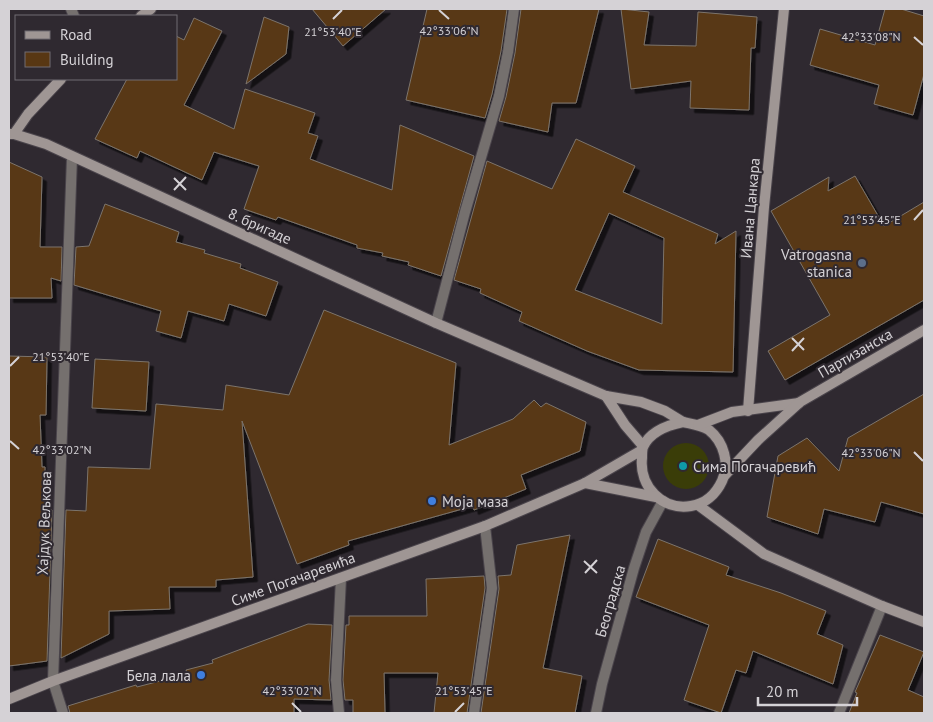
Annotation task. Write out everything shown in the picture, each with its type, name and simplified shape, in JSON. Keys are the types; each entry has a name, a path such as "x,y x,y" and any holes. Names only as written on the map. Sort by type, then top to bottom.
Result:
{"street":[{"path":"436,323 465,212 499,96 514,9"},
{"name":"Ивана Цанкара","path":"748,411 764,207 784,9"},
{"path":"11,134 60,80"},
{"name":"8. бригаде","path":"11,134 46,144 436,323 606,396 641,402 666,410 684,422"},
{"name":"Хајдук Вељкова","path":"63,713 53,681 72,157"},
{"name":"Партизанска","path":"725,475 758,440 800,402 924,330"},
{"path":"606,396 643,448"},
{"name":"Партизанска","path":"698,425 726,414 800,402"},
{"path":"684,422 698,425 708,430 718,439 725,456 725,475 719,488 710,498 698,505 683,507 669,504 648,488 643,477 641,465 643,448 657,430 670,424 684,422"},
{"name":"Симе Погачаревића","path":"9,698 485,526 586,483 643,448"},
{"path":"586,483 660,499"},
{"name":"Београдска","path":"596,713 602,684 634,568 660,499"},
{"path":"698,505 764,554 882,606 924,622"},
{"path":"474,713 492,588 485,526"},
{"path":"339,713 336,680 341,578"},
{"path":"839,713 882,606"}],"shaded area":[{"path":"691,443 695,444 705,453 708,457 708,475 699,485 691,489 681,489 673,485 664,475 663,461 667,453 677,444"}],"building":[{"path":"312,9 386,9 343,46"},
{"path":"427,9 507,9 501,51 485,118 406,100"},
{"path":"521,9 599,9 576,103 552,103 548,132 499,121 515,53"},
{"path":"621,9 649,12 644,45 696,46 698,12 757,17 755,48 751,48 749,110 690,108 691,81 631,89"},
{"path":"885,9 901,9 924,16 924,74 913,115 874,104 879,85 810,65 820,29 875,45"},
{"path":"264,17 289,27 286,54 246,84"},
{"path":"194,18 222,31 184,105 234,129 245,89 315,113 308,133 318,136 310,159 392,190 400,125 474,156 441,276 408,265 409,262 382,256 383,253 357,248 357,245 278,217 276,220 244,209 259,166 214,152 202,180 140,151 137,158 95,139 126,80 178,80 178,37 184,40"},
{"path":"576,139 635,166 623,192 718,234 715,244 736,231 733,372 639,370 587,351 519,321 522,312 480,293 481,289 454,280 487,161 552,189","holes":["609,213 664,238 662,324 575,290"]},
{"path":"9,162 42,177 40,247 62,247 61,281 51,278 52,298 9,298"},
{"name":"Vatrogasna stanica","path":"855,176 884,226 924,202 924,300 785,380 768,351 830,315 771,211 829,177 828,191"},
{"path":"105,204 179,232 176,242 205,250 204,253 241,264 240,268 278,282 266,316 229,304 224,321 188,311 181,338 156,331 161,311 74,285 76,247 89,246"},
{"path":"324,310 456,363 449,445 513,419 534,400 541,407 546,403 586,422 580,451 521,475 526,489 474,510 473,506 348,541 349,545 297,564 242,421 253,577 216,580 216,587 169,587 170,609 109,611 109,634 61,658 66,510 86,511 88,467 150,469 156,404 223,410 226,385 289,395"},
{"path":"9,356 47,357 46,415 40,415 42,467 45,467 45,509 52,510 47,661 9,666"},
{"path":"95,359 149,362 146,411 92,408"},
{"path":"924,394 924,514 881,502 875,522 824,509 818,534 767,517 778,456 807,438 839,471 848,438"},
{"path":"570,535 543,668 582,676 575,713 481,713 499,589 498,576 511,575 517,545"},
{"path":"658,539 729,567 726,575 781,593 826,611 817,634 843,645 833,684 753,651 746,673 736,670 721,713 684,700 709,625 636,597"},
{"path":"484,576 485,588 467,713 434,713 438,673 384,673 385,713 353,713 353,700 345,700 343,680 346,625 349,625 349,616 427,616 426,579"},
{"path":"308,624 332,625 329,680 331,700 294,699 294,713 70,713 68,706 136,685 137,687 187,674 186,670 213,663 212,660"},
{"path":"880,635 924,652 908,690 924,697 924,713 849,713 857,693 855,692"}],"place":[{"name":"Vatrogasna stanica","path":"862,263"},
{"name":"Сима Погачаревић","path":"683,466"},
{"name":"Моја маза","path":"432,501"},
{"name":"Бела лала","path":"201,675"}]}
